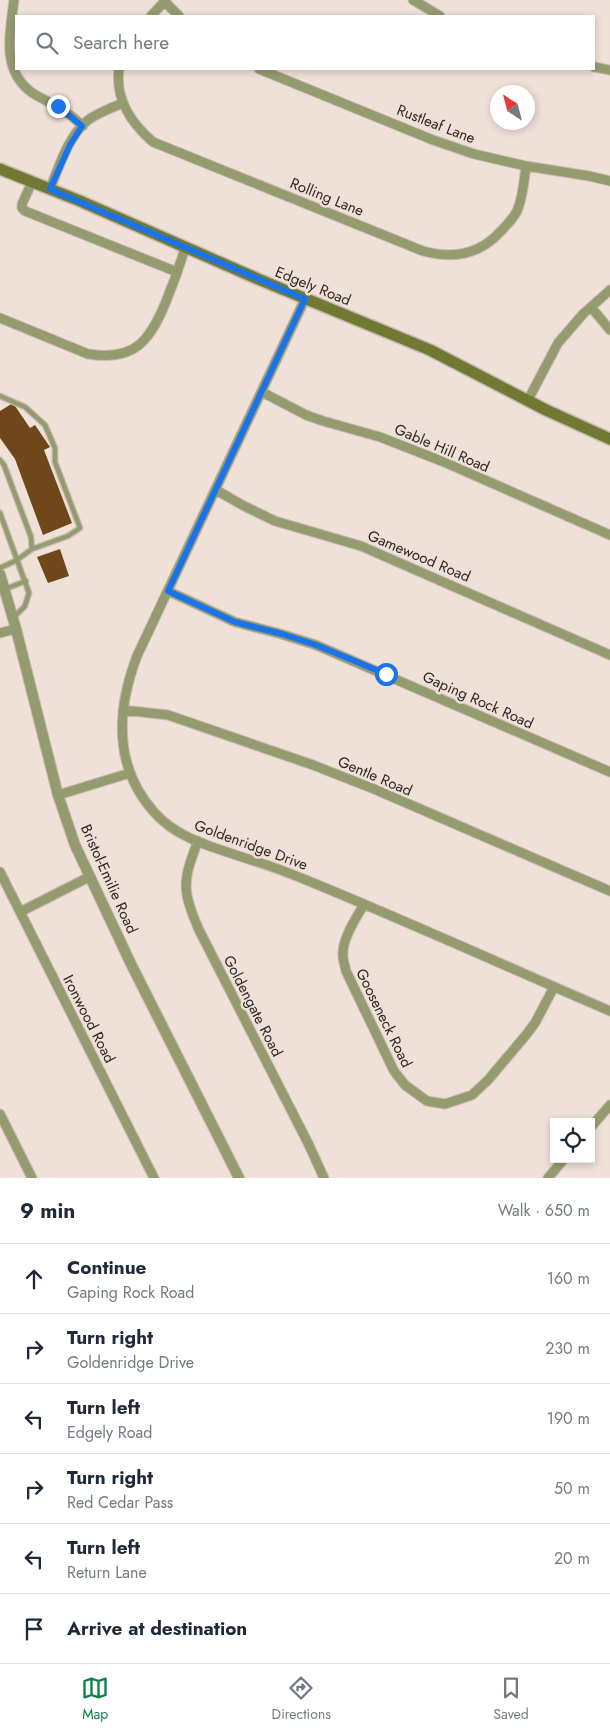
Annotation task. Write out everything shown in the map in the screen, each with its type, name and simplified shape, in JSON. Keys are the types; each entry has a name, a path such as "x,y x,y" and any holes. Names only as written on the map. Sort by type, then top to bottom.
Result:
{"main road":[{"name":"Edgely Road","path":"0,169 430,350 610,439"}],"street":[{"path":"14,0 9,46 11,65 16,75 31,92 67,113 82,126"},
{"path":"413,0 438,15"},
{"path":"152,15 166,1 178,15"},
{"path":"595,67 610,70"},
{"name":"Rolling Lane","path":"119,70 119,84 127,114 134,124 153,142 436,255 459,255 470,252 479,249 494,238 518,210 526,166"},
{"name":"Rustleaf Lane","path":"261,70 433,140 474,154 526,166 610,181"},
{"path":"50,189 70,145 82,126 102,112 123,103"},
{"path":"32,182 22,204 22,208 25,211 177,272"},
{"path":"0,318 88,354 102,356 126,354 143,343 150,335 161,314 185,248"},
{"path":"528,400 558,343 572,326 610,290"},
{"name":"Goldenridge Drive","path":"305,299 137,656 128,679 122,732 123,750 130,773 141,796 154,813 172,828 198,841 309,881 610,1011"},
{"path":"591,307 610,330"},
{"name":"Gable Hill Road","path":"262,392 306,415 364,431 444,462 610,535"},
{"name":"Gamewood Road","path":"216,490 275,521 360,546 610,655"},
{"name":"Bristol-Emilie Road","path":"0,574 16,629 58,795 75,846 239,1178"},
{"name":"Gaping Rock Road","path":"168,591 235,622 316,645 610,772"},
{"path":"0,633 16,629"},
{"name":"Gentle Road","path":"123,710 168,715 313,765 374,789 610,891"},
{"path":"58,795 130,773"},
{"name":"Goldengate Road","path":"198,841 185,878 188,905 324,1178"},
{"name":"Ironwood Road","path":"0,872 154,1178"},
{"path":"20,912 89,877"},
{"name":"Gooseneck Road","path":"364,904 344,945 342,954 346,972 394,1071 405,1085 427,1101 445,1104 454,1102 477,1091 535,1023 554,987"},
{"path":"595,1122 610,1105"},
{"path":"0,1114 32,1178"},
{"path":"548,1178 561,1163"}],"lane":[{"path":"0,396 25,407 45,425 55,448 55,462 80,528 68,536 32,549 17,560 0,568"},
{"path":"0,460 4,465 31,537 32,549"},
{"path":"0,513 2,526 26,581 29,593 25,606 13,618"},
{"path":"5,589 26,581"}],"building":[{"path":"13,403 30,428 35,425 50,447 44,450 72,523 43,535 15,459 0,438 0,411"},
{"path":"60,549 69,576 48,583 37,557"}],"route":[{"path":"58,106 82,126 70,145 50,189 305,299 168,591 235,622 316,645 386,674"}]}
